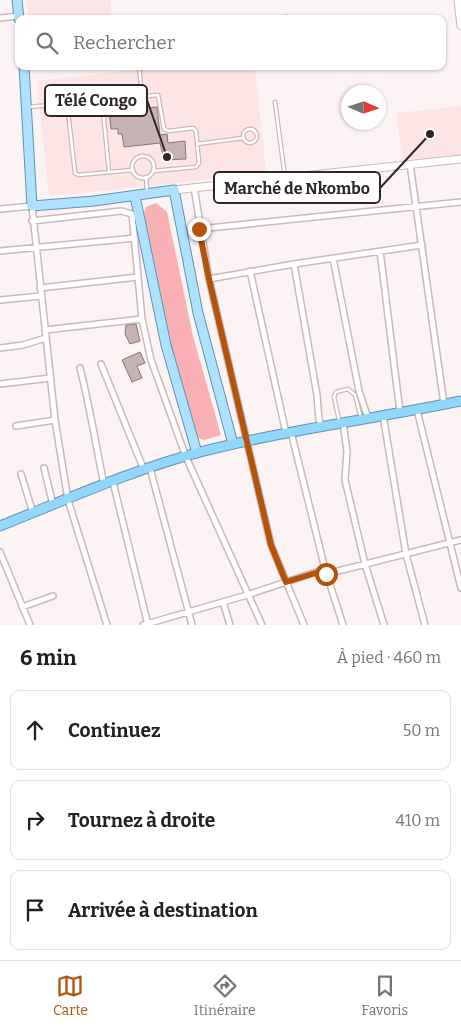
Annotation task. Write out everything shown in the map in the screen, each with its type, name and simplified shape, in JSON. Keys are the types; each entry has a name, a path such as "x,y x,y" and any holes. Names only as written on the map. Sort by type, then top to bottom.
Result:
{"highway":[{"path":"0,526 109,483 197,453 342,422 461,401"}],"main road":[{"path":"17,0 19,15"},
{"path":"24,70 32,206 135,196 174,190 190,281 233,444"},
{"path":"135,196 166,345 197,453"}],"street":[{"path":"458,0 461,26"},
{"path":"0,18 15,17"},
{"path":"174,190 461,159"},
{"path":"410,164 444,404"},
{"path":"194,187 199,229 209,279 271,545 304,625"},
{"path":"199,229 461,202"},
{"path":"0,209 32,206 34,247 55,420 68,500 107,625"},
{"path":"32,221 125,211 133,216 142,319 151,360 186,457 262,625"},
{"path":"0,251 135,238"},
{"path":"209,279 422,245"},
{"path":"380,251 400,412"},
{"path":"333,258 365,419"},
{"path":"294,264 317,395 319,420 323,427"},
{"path":"250,271 325,572 343,625"},
{"path":"40,288 138,277"},
{"path":"0,300 41,296"},
{"path":"45,330 142,319"},
{"path":"0,348 23,345 46,338"},
{"path":"101,364 147,469 192,625"},
{"path":"80,368 91,409 91,425 109,483 146,624 188,613 286,582 461,540"},
{"path":"0,384 50,378"},
{"path":"417,410 461,588"},
{"path":"383,415 406,554 425,625"},
{"path":"16,426 55,420"},
{"path":"342,422 347,451 345,480 365,564 384,625"},
{"path":"44,468 53,505"},
{"path":"21,474 33,513"},
{"path":"0,552 30,625"},
{"path":"22,607 53,596"},
{"path":"223,602 230,625"}],"lane":[{"path":"139,70 142,96"},
{"path":"27,107 158,95 164,129 169,131 193,128 196,131 199,163 196,167 153,171 146,178 147,194"},
{"path":"102,100 109,172"},
{"path":"276,102 285,177"},
{"path":"67,103 75,173 133,170"},
{"path":"198,144 243,138 250,143 256,140 257,134 249,129 244,132 243,138"},
{"path":"146,178 136,176 133,170 137,159 145,157 152,162 153,171"},
{"path":"342,422 334,397 339,390 348,389 352,391 365,419"}],"shaded area":[{"path":"27,0 110,0 112,15 29,15"},
{"path":"135,70 255,70 266,172 154,186 49,196 37,81"},
{"path":"461,106 461,155 402,160 397,113"},
{"path":"156,203 167,212 193,336 221,435 204,440 198,438 170,346 145,224 144,212 146,207"}],"building":[{"path":"146,102 146,108 157,107 160,135 167,134 168,143 185,141 186,159 164,160 160,143 124,147 122,134 118,134 118,129 111,129 109,111 121,110 121,104"},
{"path":"136,324 140,341 130,344 125,334 126,325"},
{"path":"140,352 145,363 137,366 142,378 132,382 122,360"}],"place":[{"name":"Marché de Nkombo","path":"430,134"},
{"name":"Télé Congo","path":"167,157"}],"route":[{"path":"199,229 271,545 286,582 325,570 326,574"}]}
